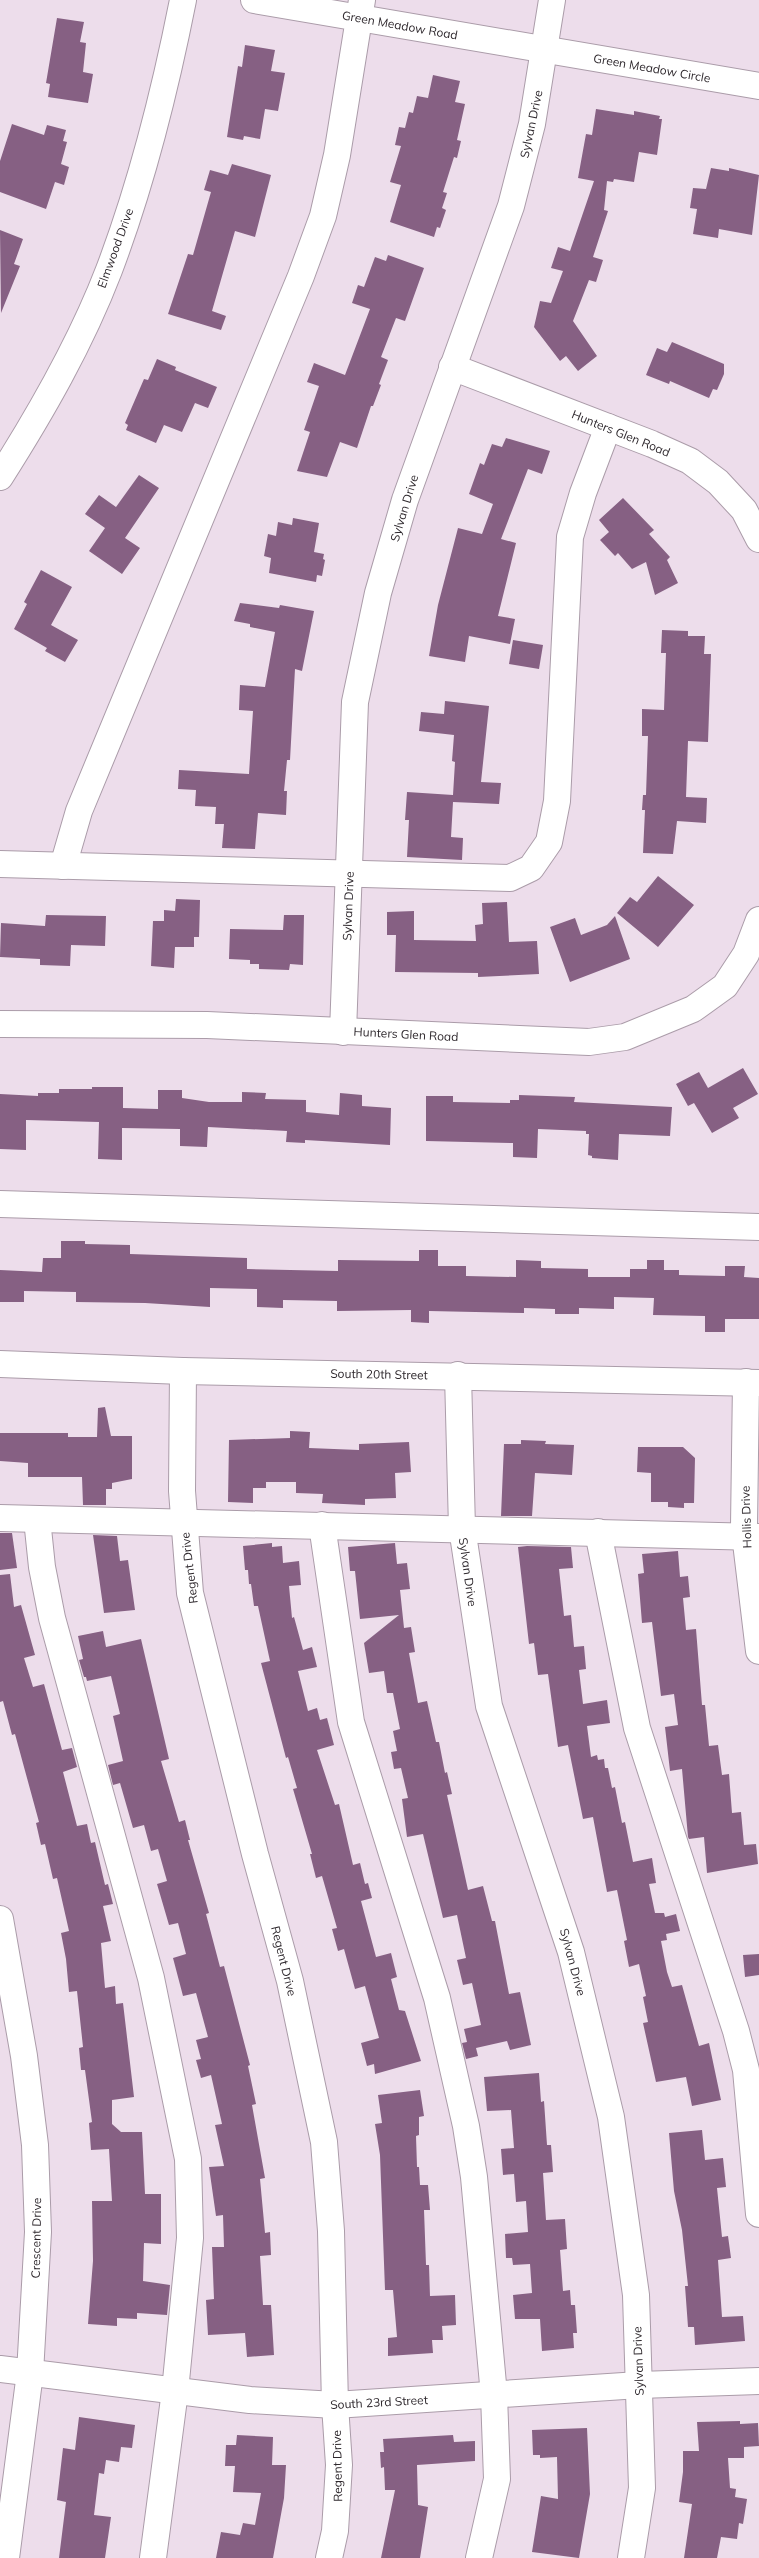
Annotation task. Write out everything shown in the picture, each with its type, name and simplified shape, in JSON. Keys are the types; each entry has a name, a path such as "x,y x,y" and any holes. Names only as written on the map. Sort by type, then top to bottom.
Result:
{"street":[{"name":"Elmwood Drive","path":"0,477 30,430 70,358 109,270 164,94 183,0"},
{"name":"Green Meadow Road","path":"254,0 361,9 545,50"},
{"name":"Sylvan Drive","path":"343,1032 355,702 378,593 405,500 511,206 532,124 552,0"},
{"path":"64,866 79,811 301,276 323,216 337,154 361,9"},
{"name":"Green Meadow Circle","path":"545,50 759,86"},
{"name":"Hunters Glen Road","path":"452,367 608,427 690,461 718,482 744,510 759,539"},
{"path":"0,864 510,878 531,868 549,842 557,801 570,537 583,493 608,427"},
{"name":"Hunters Glen Road","path":"0,1024 207,1025 590,1042 625,1037 693,1009 724,986 746,954 759,920"},
{"path":"0,1204 759,1227"},
{"name":"South 20th Street","path":"0,1364 183,1371 753,1382"},
{"name":"Regent Drive","path":"183,1371 182,1491 190,1592 229,1751 290,1981 324,2142 331,2231 335,2405 339,2465 335,2531 329,2558"},
{"name":"Sylvan Drive","path":"458,1375 462,1528 489,1706 571,1952 611,2117 636,2295 642,2488 631,2558"},
{"name":"Hollis Drive","path":"753,1382 752,1537 759,1651"},
{"path":"0,1518 462,1528 752,1537"},
{"path":"37,1519 42,1567 52,1618 151,1978 188,2159 190,2238 175,2391 153,2558"},
{"path":"322,1525 351,1722 437,1998 466,2126 474,2177 494,2395 497,2478 479,2558"},
{"path":"598,1532 637,1728 731,2012 746,2070 759,2214"},
{"name":"Crescent Drive","path":"0,1919 24,2056 35,2145 38,2232 30,2373 6,2558"},
{"name":"South 23rd Street","path":"0,2369 250,2400 335,2405 639,2386 759,2381"}],"building":[{"path":"57,18 84,22 80,42 86,43 83,72 93,74 88,103 48,97 50,84 46,83"},
{"path":"245,45 275,50 271,71 285,73 278,111 265,109 260,139 244,136 243,140 227,137 238,66 242,67"},
{"path":"433,75 460,81 455,102 465,104 457,140 461,141 457,158 454,157 443,192 447,193 442,208 446,210 440,228 437,227 434,237 390,222 401,185 390,182 401,146 395,145 399,127 405,128 409,112 413,113 417,96 428,98"},
{"path":"596,109 634,115 634,111 660,116 659,119 662,119 657,155 639,152 634,182 614,179 613,182 607,181 604,210 608,211 593,257 603,260 596,282 589,280 573,321 597,356 578,371 566,356 560,361 534,327 540,301 551,303 563,271 551,268 558,247 570,251 594,181 578,178 586,134 592,135"},
{"path":"12,124 44,135 47,125 66,130 63,141 67,142 61,164 69,167 64,185 55,182 46,209 0,192 0,161"},
{"path":"232,164 271,175 255,237 235,231 212,311 226,316 221,330 168,314 188,254 193,255 211,192 204,190 210,170 228,175"},
{"path":"711,168 729,171 729,168 759,175 752,235 719,229 718,238 693,234 697,209 690,208 693,188 706,189"},
{"path":"0,230 23,239 14,264 20,266 1,313"},
{"path":"388,255 424,268 405,321 396,318 381,357 388,360 379,384 381,385 373,406 371,406 357,448 340,442 327,477 297,471 310,432 304,430 319,386 307,382 314,363 345,375 370,309 352,303 358,285 364,287 375,257 386,261"},
{"path":"672,342 724,364 724,374 717,390 713,389 709,398 670,381 669,384 646,375 657,348 667,352"},
{"path":"157,359 176,367 175,370 217,387 208,408 195,403 182,432 164,425 156,443 126,430 128,425 125,423 144,379 148,380"},
{"path":"506,438 550,451 542,474 528,469 501,539 516,543 498,616 515,619 510,644 469,636 465,662 429,656 438,605 458,528 482,534 493,504 469,494 480,463 484,465 492,444 502,447"},
{"path":"139,475 159,488 125,538 140,548 122,574 89,551 105,528 85,514 99,495 116,507"},
{"path":"623,498 654,530 649,534 670,557 667,560 678,583 655,595 646,562 632,569 618,553 615,556 600,540 609,532 599,520"},
{"path":"293,518 319,523 314,552 324,554 323,559 325,560 322,576 317,575 316,582 269,573 271,558 264,556 268,534 276,536 278,522 292,525"},
{"path":"41,570 72,587 51,625 78,640 65,662 45,651 47,648 14,629 27,604 24,602"},
{"path":"240,603 279,608 280,605 314,611 302,671 295,669 290,760 287,760 284,791 287,791 286,815 258,813 255,849 222,848 224,824 215,824 216,807 195,806 196,790 178,789 179,770 249,774 253,711 239,710 240,685 265,687 275,632 250,627 250,624 234,621"},
{"path":"662,630 688,631 688,636 705,636 704,654 711,654 708,742 688,741 686,797 707,798 706,823 677,821 673,854 643,853 645,810 642,810 643,795 646,795 648,736 642,736 642,709 664,710 666,653 661,653"},
{"path":"513,640 543,645 539,669 509,664"},
{"path":"445,701 489,706 481,782 501,783 499,804 453,802 451,837 463,838 462,860 407,857 409,820 405,820 407,792 453,795 455,762 452,761 454,735 419,731 421,712 444,714"},
{"path":"658,876 694,905 658,947 617,913 630,897 637,902"},
{"path":"176,899 200,900 199,937 194,937 194,947 175,947 174,968 151,966 153,921 164,921 164,910 175,911"},
{"path":"507,902 509,942 537,941 539,974 478,977 478,973 395,972 396,935 387,935 387,912 414,911 414,940 476,941 475,925 483,924 482,903"},
{"path":"46,915 106,916 105,946 71,945 70,966 40,965 40,959 0,957 1,923 45,926"},
{"path":"284,915 304,915 303,965 290,964 289,970 259,969 259,964 250,964 250,960 229,959 230,929 283,930"},
{"path":"615,916 630,959 570,982 550,927 575,918 581,935 607,925"},
{"path":"743,1068 758,1094 733,1108 739,1118 712,1133 694,1103 688,1106 676,1084 699,1072 708,1088"},
{"path":"92,1087 123,1087 123,1108 158,1109 158,1090 182,1090 182,1098 209,1102 242,1102 242,1092 266,1093 265,1099 306,1100 306,1112 339,1115 340,1093 362,1095 362,1106 391,1108 390,1145 305,1140 305,1143 286,1142 287,1131 208,1127 207,1147 180,1146 180,1129 122,1128 122,1160 98,1159 99,1122 26,1120 26,1150 0,1149 0,1094 38,1096 38,1093 59,1093 59,1089 92,1089"},
{"path":"519,1095 575,1097 574,1102 672,1107 670,1136 619,1134 618,1160 592,1158 592,1156 588,1155 589,1134 586,1134 586,1131 538,1129 537,1158 513,1157 513,1143 426,1141 426,1096 453,1096 453,1102 510,1103 510,1100 519,1100"},
{"path":"61,1241 85,1241 85,1244 130,1245 130,1254 247,1258 247,1269 338,1271 338,1260 419,1261 419,1250 438,1250 438,1266 466,1266 466,1276 516,1277 516,1260 541,1261 541,1268 588,1269 588,1277 630,1277 630,1269 647,1269 647,1260 664,1260 664,1270 679,1270 679,1275 725,1276 725,1266 745,1266 744,1277 759,1278 759,1319 725,1319 725,1332 705,1332 705,1316 653,1315 654,1298 614,1297 614,1309 579,1308 579,1314 555,1314 555,1309 524,1308 524,1313 429,1311 429,1323 411,1322 411,1310 337,1311 337,1301 283,1300 283,1308 257,1307 257,1289 210,1288 210,1307 145,1303 76,1302 76,1292 24,1291 24,1302 0,1302 0,1270 42,1272 43,1258 61,1258"},
{"path":"105,1407 111,1436 132,1436 132,1479 112,1483 112,1489 106,1489 106,1505 83,1505 82,1477 28,1477 28,1463 0,1461 0,1433 68,1433 68,1437 97,1437 98,1408"},
{"path":"290,1431 310,1432 309,1448 359,1450 359,1444 409,1442 411,1472 395,1473 396,1498 365,1499 365,1505 322,1503 323,1494 296,1493 296,1482 266,1482 266,1488 253,1488 253,1503 228,1502 229,1440 290,1438"},
{"path":"521,1440 546,1441 545,1444 574,1445 572,1475 535,1473 532,1516 501,1516 504,1444 521,1444"},
{"path":"638,1447 683,1447 695,1458 694,1503 684,1503 684,1508 668,1507 668,1502 651,1502 651,1473 637,1472"},
{"path":"0,1533 12,1533 17,1568 0,1570"},
{"path":"93,1535 117,1536 120,1561 128,1560 135,1610 104,1613"},
{"path":"272,1543 272,1547 282,1546 283,1563 299,1561 301,1585 289,1586 292,1618 294,1617 303,1650 312,1647 317,1667 298,1671 308,1711 317,1708 320,1720 327,1718 334,1745 317,1750 335,1805 339,1804 353,1865 360,1863 365,1884 368,1883 372,1898 361,1901 376,1957 391,1953 397,1977 391,1979 399,2010 405,2011 421,2061 375,2074 374,2064 367,2066 361,2043 379,2038 365,1986 355,1989 344,1949 338,1951 332,1929 337,1928 322,1876 316,1878 310,1854 312,1854 293,1789 297,1788 288,1757 286,1758 261,1663 270,1661 258,1606 254,1606 248,1570 245,1570 243,1546"},
{"path":"395,1543 397,1564 407,1563 410,1589 400,1590 404,1628 411,1627 415,1652 409,1653 418,1703 427,1701 436,1742 439,1742 445,1773 447,1772 452,1794 447,1795 468,1890 483,1886 492,1921 495,1921 509,1994 520,1992 531,2045 510,2050 507,2041 476,2048 478,2056 466,2059 462,2043 467,2042 464,2029 481,2025 472,1983 463,1985 457,1960 466,1958 457,1915 443,1918 423,1834 407,1837 402,1799 408,1798 401,1768 394,1769 391,1752 397,1751 393,1731 400,1729 393,1693 387,1693 384,1671 369,1673 364,1643 399,1615 360,1619 355,1571 350,1571 348,1547"},
{"path":"518,1547 571,1547 573,1568 559,1569 564,1616 571,1615 574,1647 584,1646 586,1669 579,1670 583,1704 607,1700 610,1723 587,1726 591,1757 597,1755 598,1760 604,1759 605,1768 608,1768 612,1788 615,1787 622,1823 625,1822 633,1862 652,1858 656,1883 649,1884 655,1913 664,1913 665,1917 676,1914 680,1931 666,1934 667,1940 661,1941 667,1972 672,1987 682,1985 699,2046 709,2043 721,2100 692,2106 686,2077 656,2082 643,2023 648,2022 643,1997 646,1996 639,1964 629,1967 624,1941 627,1940 617,1890 607,1892 593,1817 583,1819 568,1745 558,1747 548,1674 538,1675 534,1643 529,1644"},
{"path":"678,1551 680,1577 688,1576 690,1597 683,1598 686,1630 696,1629 702,1705 705,1705 709,1746 718,1745 722,1775 729,1774 732,1813 741,1812 744,1845 756,1844 758,1864 707,1873 704,1837 689,1839 688,1837 682,1769 670,1771 665,1727 678,1725 674,1694 661,1696 652,1622 642,1623 638,1574 644,1573 642,1554"},
{"path":"10,1574 14,1607 21,1605 35,1655 24,1658 33,1687 44,1684 62,1750 72,1748 77,1767 63,1772 77,1826 87,1824 91,1843 95,1842 105,1885 108,1884 113,1904 103,1906 111,1941 101,1943 105,1988 115,1986 116,2004 123,2003 134,2097 112,2100 112,2124 121,2132 142,2132 145,2194 161,2194 161,2244 144,2243 143,2281 170,2285 167,2315 137,2313 137,2319 117,2318 117,2326 88,2324 93,2261 92,2201 112,2201 109,2149 91,2150 89,2123 92,2122 85,2070 81,2070 79,2048 83,2047 77,1991 69,1992 61,1933 69,1931 57,1878 53,1879 45,1844 41,1845 36,1823 39,1822 15,1734 12,1735 3,1701 0,1702 0,1575"},
{"path":"103,1631 106,1647 141,1639 169,1759 161,1761 179,1822 185,1820 190,1840 188,1840 209,1913 206,1914 220,1967 224,1966 250,2065 248,2066 256,2104 252,2105 265,2178 260,2179 265,2233 270,2232 271,2255 260,2256 263,2305 271,2305 274,2355 247,2357 245,2333 208,2335 206,2300 214,2299 212,2247 224,2247 223,2215 216,2216 209,2167 224,2166 215,2125 222,2124 211,2075 201,2078 196,2060 201,2059 196,2040 208,2037 196,1993 183,1996 173,1958 186,1954 178,1923 169,1925 157,1884 167,1881 158,1849 151,1851 144,1825 133,1828 120,1783 113,1785 108,1765 123,1761 113,1716 120,1714 111,1676 87,1681 79,1660 83,1659 78,1636"},
{"path":"759,1954 759,1975 745,1977 743,1955"},
{"path":"539,2073 541,2102 544,2101 547,2145 551,2145 553,2172 543,2173 546,2220 565,2219 567,2249 560,2250 563,2291 570,2290 571,2305 575,2305 577,2333 573,2333 574,2348 542,2351 540,2319 515,2319 513,2295 532,2293 530,2264 513,2265 512,2258 506,2258 505,2234 528,2232 526,2201 516,2202 514,2174 503,2175 501,2149 514,2148 511,2110 487,2111 484,2077"},
{"path":"420,2090 424,2116 419,2117 419,2135 416,2136 417,2167 419,2167 420,2185 428,2185 430,2210 424,2210 426,2265 429,2265 430,2296 455,2295 456,2325 442,2326 443,2340 432,2340 433,2353 388,2356 388,2338 397,2337 393,2290 385,2290 380,2155 375,2124 382,2123 378,2095"},
{"path":"702,2130 705,2160 723,2158 726,2187 717,2188 722,2237 728,2236 731,2258 718,2260 722,2317 743,2316 745,2341 695,2345 694,2327 688,2327 685,2286 688,2286 682,2230 674,2191 669,2133"},
{"path":"79,2417 135,2425 132,2448 121,2447 119,2462 106,2460 104,2474 99,2473 94,2515 111,2517 105,2558 59,2558 66,2502 57,2500 63,2448 75,2450"},
{"path":"740,2421 740,2424 758,2423 759,2446 744,2447 744,2458 728,2458 730,2488 736,2489 735,2497 747,2499 743,2524 739,2523 737,2539 721,2537 717,2558 684,2558 692,2504 679,2502 683,2472 683,2451 699,2451 697,2422"},
{"path":"587,2428 590,2494 579,2558 532,2552 541,2496 558,2499 557,2457 540,2458 540,2455 533,2455 532,2430"},
{"path":"237,2435 273,2437 272,2465 286,2465 284,2498 273,2558 216,2558 221,2532 240,2535 243,2523 255,2525 261,2493 233,2492 235,2466 225,2466 226,2445 236,2445"},
{"path":"453,2435 454,2442 475,2441 475,2461 417,2465 418,2505 428,2507 420,2558 381,2558 395,2490 385,2490 384,2467 381,2468 380,2452 384,2452 383,2439"}]}
